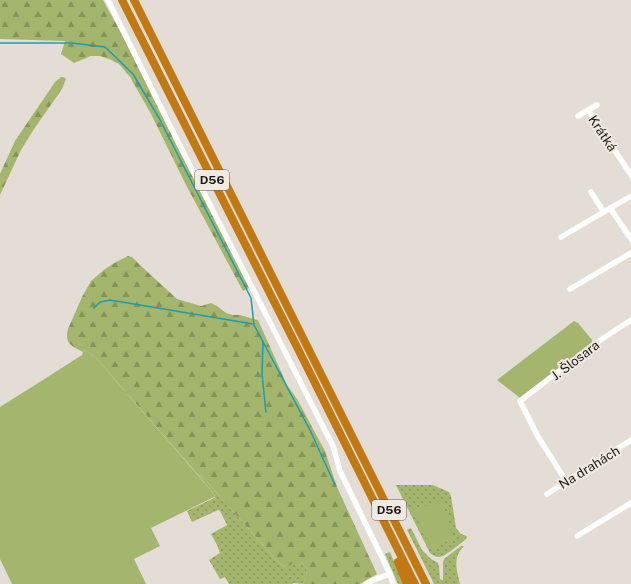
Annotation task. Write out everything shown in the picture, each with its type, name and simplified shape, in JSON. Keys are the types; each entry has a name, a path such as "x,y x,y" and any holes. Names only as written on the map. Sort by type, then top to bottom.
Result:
{"highway":[{"name":"D56","path":"122,0 303,359 414,584"},
{"name":"D56","path":"134,0 426,584"},
{"path":"378,511 407,584"}],"street":[{"path":"108,0 332,446 340,471 394,584"},
{"name":"Krátká","path":"578,116 597,105"},
{"name":"Krátká","path":"588,110 631,175"},
{"path":"591,192 604,212"},
{"path":"562,237 631,196"},
{"path":"610,208 631,239"},
{"path":"570,290 631,253"},
{"name":"J. Šlosara","path":"566,482 537,435 520,401 593,345 631,320"},
{"name":"Na drahách","path":"546,494 631,440"},
{"path":"577,536 631,504"},
{"path":"366,584 390,574"}],"green space":[{"path":"0,0 103,0 126,42 249,288 243,291 186,185 151,114 130,77 119,64 100,56 91,56 74,63 61,54 65,41 0,39"},
{"path":"61,77 66,79 62,89 21,150 0,195 0,174 15,141 55,82"},
{"path":"128,256 132,257 177,299 201,306 211,303 226,313 258,320 287,385 297,399 325,451 337,487 377,574 360,584 303,584 306,566 301,562 295,564 293,562 286,567 276,560 201,475 199,476 97,359 86,350 83,352 70,344 67,338 68,329 82,297 91,281 105,269"},
{"path":"574,321 578,323 592,340 592,344 520,398 497,380"},
{"path":"86,350 97,359 215,495 214,497 151,528 160,546 134,559 146,584 12,584 0,559 0,407 82,355"},
{"path":"201,475 276,560 286,567 292,561 301,562 306,566 306,578 303,584 229,584 225,577 220,579 209,560 220,553 211,534 227,525 220,511 218,510 192,522 187,511 214,498 216,499 214,497 215,495 199,476"},
{"path":"396,485 433,485 449,492 456,528 461,534 467,536 466,539 442,556 436,557 430,553"},
{"path":"442,500 453,539 431,549 413,510"},
{"path":"411,528 422,550 431,559 438,563 440,579 443,580 444,559 461,546 464,546 458,555 456,564 460,584 434,584 407,530"},
{"path":"390,552 403,584 398,584 385,554"}],"waterway":[{"path":"0,43 72,43 105,47 133,74 159,118 251,298 254,325 310,430 335,485"},
{"path":"94,308 100,302 110,300 253,324"},
{"path":"263,342 262,374 266,412"}]}
